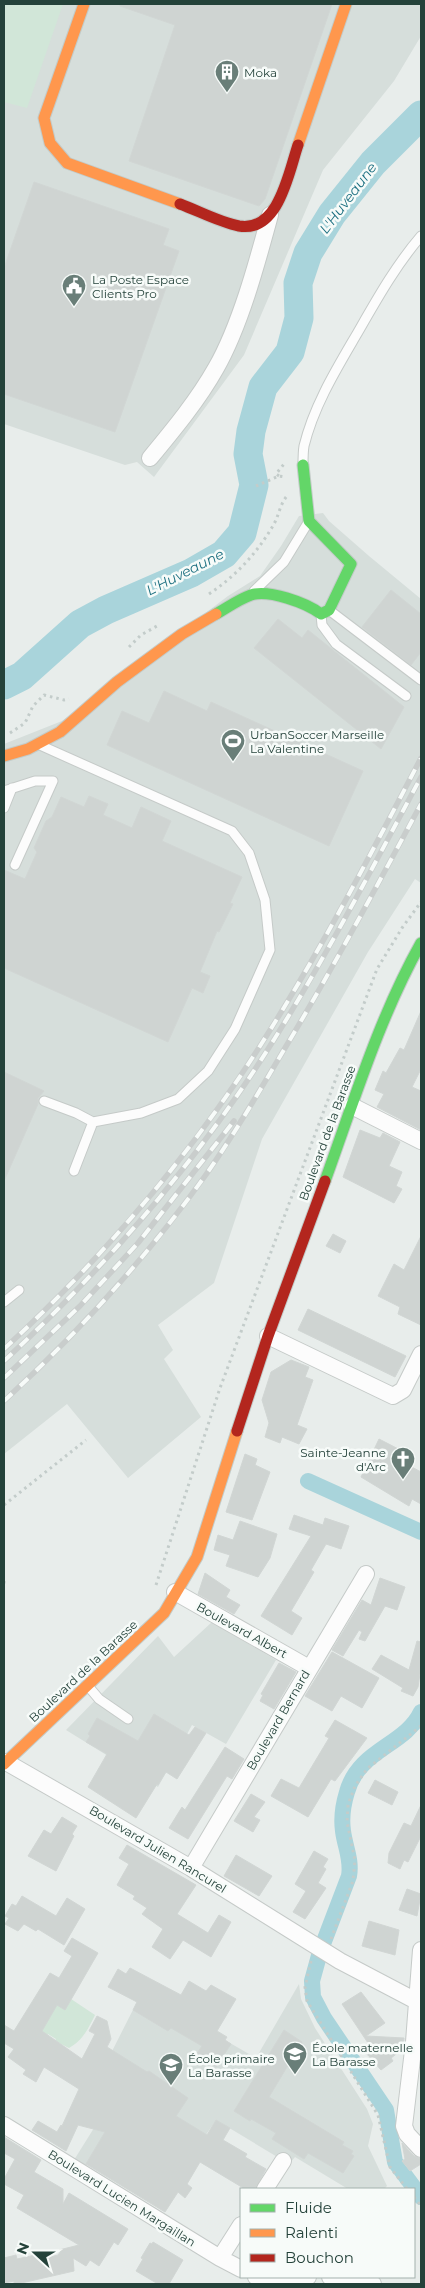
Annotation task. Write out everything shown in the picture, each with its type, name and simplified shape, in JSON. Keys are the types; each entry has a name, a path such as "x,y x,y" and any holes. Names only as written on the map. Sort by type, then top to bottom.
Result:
{"street":[{"path":"84,4 44,118 50,143 67,163 240,226 257,224 270,216"},
{"path":"150,458 191,407 217,368 228,343 257,264 270,216 278,205 346,4"},
{"path":"4,756 37,744 60,732 117,682 182,634 252,594 282,596 325,612 351,564 309,521 303,465"},
{"name":"Boulevard de la Barasse","path":"5,1763 164,1613 196,1557 268,1336 382,1024 420,948"},
{"path":"352,1106 421,1141"},
{"path":"268,1336 393,1396 403,1390 421,1354"},
{"name":"Boulevard de la Barasse","path":"243,1372 268,1336"},
{"name":"Boulevard de la Barasse","path":"175,1592 181,1559"},
{"name":"Boulevard Bernard","path":"191,1868 366,1574"},
{"name":"Boulevard Albert","path":"175,1592 309,1668"},
{"name":"Boulevard Julien Rancurel","path":"5,1763 191,1868 320,1949 418,2002"},
{"path":"421,1950 418,2002 404,2126 407,2134 421,2149"},
{"name":"Boulevard Lucien Margaillan","path":"4,2125 240,2268"},
{"path":"266,2188 283,2161"},
{"path":"220,2258 240,2227"},
{"path":"258,2278 268,2283 284,2284 305,2278"},
{"path":"336,2278 373,2284"}],"lane":[{"path":"303,465 303,448 307,436 320,401 337,367 383,288 421,236"},
{"path":"252,594 284,562 309,521"},
{"path":"406,696 336,644 322,625 325,612 421,680"},
{"path":"37,744 232,831 249,853 265,900 270,950 235,1029 208,1071 178,1099 141,1113 93,1122 76,1113 44,1101"},
{"path":"4,808 8,789 35,781 53,781 16,865"},
{"path":"74,1171 93,1122"},
{"path":"4,1302 19,1290"},
{"path":"88,1686 98,1698 128,1720"}],"path":[{"path":"256,486 279,476 292,479"},
{"path":"207,596 221,586 259,548 289,492"},
{"path":"124,653 141,635 160,624"},
{"path":"4,734 10,733 25,723 33,706 44,696 64,700 74,696"},
{"path":"155,1589 220,1388 377,969 397,935 421,902"},
{"path":"4,1505 86,1440"},
{"path":"406,2188 390,2167 378,2114 307,2001 305,1987 308,1967 320,1949 353,1881 355,1860 346,1822 348,1805 355,1786 367,1769 421,1726"}],"shaded area":[{"path":"4,4 421,4 421,36 394,81 323,170 244,355 154,477 137,462 125,465 4,424"},
{"path":"323,513 329,521 421,599 421,883 415,879 368,952 262,1139 214,1283 158,1325 173,1350 164,1359 201,1417 128,1478 67,1404 4,1454 4,744 62,721 228,596 260,576 299,516"},
{"path":"212,1622 276,1660 226,1744 192,1725 158,1787 66,1730 158,1636 174,1657"},
{"path":"299,1984 301,1999 315,2028 367,2109 373,2124 368,2146 387,2186 385,2188 346,2188 295,2157 289,2164 216,2120 199,2145 103,2136 85,2167 74,2160 94,2128 104,2067 140,1996 178,2013 256,2058"}],"green space":[{"path":"4,4 63,4 27,108 4,102"},
{"path":"71,1999 95,2015 82,2038 69,2048 55,2041 56,2039 48,2034 44,2041 38,2035 54,2005"}],"building":[{"name":"Moka","path":"120,4 332,4 265,199 259,206 129,161 175,25 120,6"},
{"path":"34,182 169,229 163,245 179,251 115,432 4,394 4,268"},
{"path":"391,590 421,614 421,652 411,665 362,627"},
{"path":"278,619 302,638 308,630 404,707 381,749 254,648"},
{"name":"UrbanSoccer Marseille La Valentine","path":"164,691 207,711 211,702 363,771 329,846 107,745 122,711 149,723"},
{"path":"89,796 108,804 103,815 132,828 141,807 171,821 162,841 242,877 230,903 233,904 219,932 217,931 200,972 210,976 203,993 192,988 168,1042 4,968 4,870 25,879 37,852 34,848 46,821 52,817 61,797 84,807"},
{"path":"421,1011 421,1069 412,1087 421,1091 421,1130 377,1107 384,1094 375,1090 383,1071 386,1073 400,1048 404,1050"},
{"path":"4,1072 44,1091 38,1098 38,1104 4,1181"},
{"path":"360,1130 380,1138 383,1133 400,1142 389,1166 402,1172 396,1186 402,1189 394,1203 343,1177"},
{"path":"333,1234 346,1241 340,1253 326,1246"},
{"path":"421,1236 421,1325 398,1314 400,1307 378,1296 394,1264 404,1270"},
{"path":"308,1309 406,1356 395,1377 298,1330"},
{"path":"291,1360 309,1367 305,1377 313,1380 297,1425 307,1429 299,1444 282,1437 280,1443 265,1437 269,1423 262,1400 271,1372"},
{"path":"379,1439 412,1456 408,1465 421,1472 421,1504 412,1499 409,1506 361,1477"},
{"path":"245,1454 257,1459 255,1465 270,1472 252,1520 226,1512"},
{"path":"294,1515 323,1525 325,1518 349,1526 341,1549 326,1544 311,1570 314,1572 291,1611 302,1618 292,1635 261,1616 311,1536 289,1529"},
{"path":"240,1521 277,1534 270,1558 258,1577 226,1566 230,1555 214,1550 218,1535 233,1540"},
{"path":"205,1573 230,1590 226,1597 240,1605 234,1614 198,1594"},
{"path":"380,1578 405,1587 397,1610 385,1606 365,1641 359,1639 362,1632 359,1630 343,1656 332,1650 362,1600 371,1605"},
{"path":"417,1641 421,1642 421,1667 418,1687 413,1696 401,1691 403,1688 372,1669 381,1655 409,1670"},
{"path":"332,1652 379,1678 362,1708 341,1696 332,1711 305,1696"},
{"path":"279,1663 296,1672 274,1709 260,1701 263,1695 261,1694"},
{"path":"154,1714 189,1735 195,1727 206,1733 177,1779 166,1772 136,1818 88,1787 107,1754 86,1742 90,1736 88,1734 97,1718 138,1741"},
{"path":"335,1720 367,1738 335,1781 331,1779 308,1817 271,1796 281,1779 299,1788 329,1738 325,1736"},
{"path":"225,1747 244,1759 232,1779 227,1776 188,1839 169,1828 182,1807 185,1810"},
{"path":"375,1780 398,1792 392,1805 368,1793"},
{"path":"251,1794 265,1802 254,1817 260,1820 253,1832 234,1821"},
{"path":"421,1805 421,1836 408,1862 404,1860 400,1869 388,1863 389,1853 404,1823 411,1826"},
{"path":"62,1817 77,1826 72,1834 74,1836 56,1871 28,1856 44,1830 51,1834"},
{"path":"127,1845 196,1885 177,1914 208,1933 219,1915 231,1922 211,1957 183,1940 170,1959 152,1947 163,1929 142,1914 147,1908 133,1899 135,1896 117,1885 129,1864 119,1858"},
{"path":"314,1851 328,1859 323,1867 326,1869 318,1883 326,1888 305,1919 293,1912 306,1891 295,1884"},
{"path":"236,1855 272,1876 259,1896 224,1876"},
{"path":"407,1889 421,1894 417,1916 399,1910"},
{"path":"22,1896 56,1916 67,1898 85,1909 64,1945 38,1929 36,1931 24,1924 18,1931 5,1924 9,1918 5,1916 12,1904 16,1906"},
{"path":"369,1921 399,1930 395,1955 362,1946"},
{"path":"72,1938 98,1953 65,2010 57,2005 42,2031 82,2059 95,2034 89,2031 97,2016 107,2021 111,2039 107,2047 147,2072 149,2071 188,2098 176,2116 207,2135 216,2120 230,2128 223,2140 247,2154 245,2157 266,2169 256,2188 243,2188 200,2162 187,2184 192,2188 185,2198 178,2192 165,2212 86,2164 105,2132 78,2125 66,2151 32,2130 38,2121 57,2132 62,2126 79,2089 44,2067 36,2082 23,2074 26,2070 8,2057 14,2049 4,2043 4,2025 14,2031 50,1973 59,1978 72,1956 64,1951"},
{"path":"130,1968 181,1995 189,1981 206,1991 211,1985 236,1999 217,2031 227,2037 225,2040 231,2044 216,2067 196,2055 202,2046 171,2028 168,2031 133,2010 137,2002 108,1987 118,1969 126,1974"},
{"path":"361,1992 385,2023 366,2036 404,2038 403,2049 391,2058 393,2061 381,2070 368,2055 358,2050 368,2043 342,2004"},
{"path":"284,2030 302,2042 269,2097 344,2142 342,2145 353,2151 351,2154 354,2156 343,2173 308,2153 304,2159 272,2139 276,2133 234,2111"},
{"path":"4,2137 41,2160 34,2172 63,2189 63,2204 69,2193 128,2229 118,2245 114,2242 99,2266 90,2260 86,2266 73,2258 74,2271 17,2284 14,2284 14,2281 4,2283 4,2258 16,2255 17,2259 40,2254 42,2259 58,2255 61,2251 59,2250 79,2245 17,2208 24,2195 4,2184 4,2179 15,2159 4,2153"},
{"path":"402,2143 414,2156 421,2159 421,2164 410,2171 402,2161 405,2159"},
{"path":"153,2242 183,2260 169,2284 158,2284 136,2271 143,2259 141,2258 150,2243 152,2244"}],"waterway":[{"name":"L'Huveaune","path":"4,685 22,676 80,624 106,610 191,573 224,554 242,533 254,485 248,454 251,431 263,387 290,352 299,318 298,283 308,253 332,214 373,163 421,115"},
{"path":"308,1481 421,1532"},
{"path":"414,2188 395,2162 386,2110 324,2018 313,1997 312,1981 320,1952 349,1876 349,1859 342,1821 343,1806 347,1792 361,1766 404,1733 421,1712"},
{"path":"415,2189 421,2197"}],"railway":[{"path":"4,1349 41,1314 112,1240 179,1161 210,1120 267,1035 308,967 366,863 421,758"},
{"path":"4,1361 42,1325 115,1248 184,1167 216,1125 275,1038 314,974 421,777"},
{"path":"4,1401 85,1322 159,1236 205,1176 246,1113 303,1018 421,804"},
{"path":"4,1378 80,1306 138,1243 234,1121"}],"traffic: fast":[{"path":"216,614 242,599 258,594 277,595 287,598 321,614 329,610 351,564 309,521 303,465"},
{"path":"325,1181 380,1030 406,971 421,943"}],"traffic: slow":[{"path":"84,4 44,118 50,143 67,163 180,204"},
{"path":"298,145 346,4"},
{"path":"4,756 28,749 60,732 117,682 182,634 216,614"},
{"path":"4,1764 164,1613 197,1557 237,1431"}],"traffic: jam":[{"path":"180,204 232,224 253,226 264,220 280,198 298,145"},
{"path":"237,1431 268,1336 325,1181"}],"place":[{"name":"Moka","path":"227,93"},
{"name":"La Poste Espace Clients Pro","path":"74,307"},
{"name":"UrbanSoccer Marseille La Valentine","path":"233,762"},
{"name":"Sainte-Jeanne d'Arc","path":"403,1480"},
{"name":"École maternelle La Barasse","path":"295,2075"},
{"name":"École primaire La Barasse","path":"171,2086"}]}
